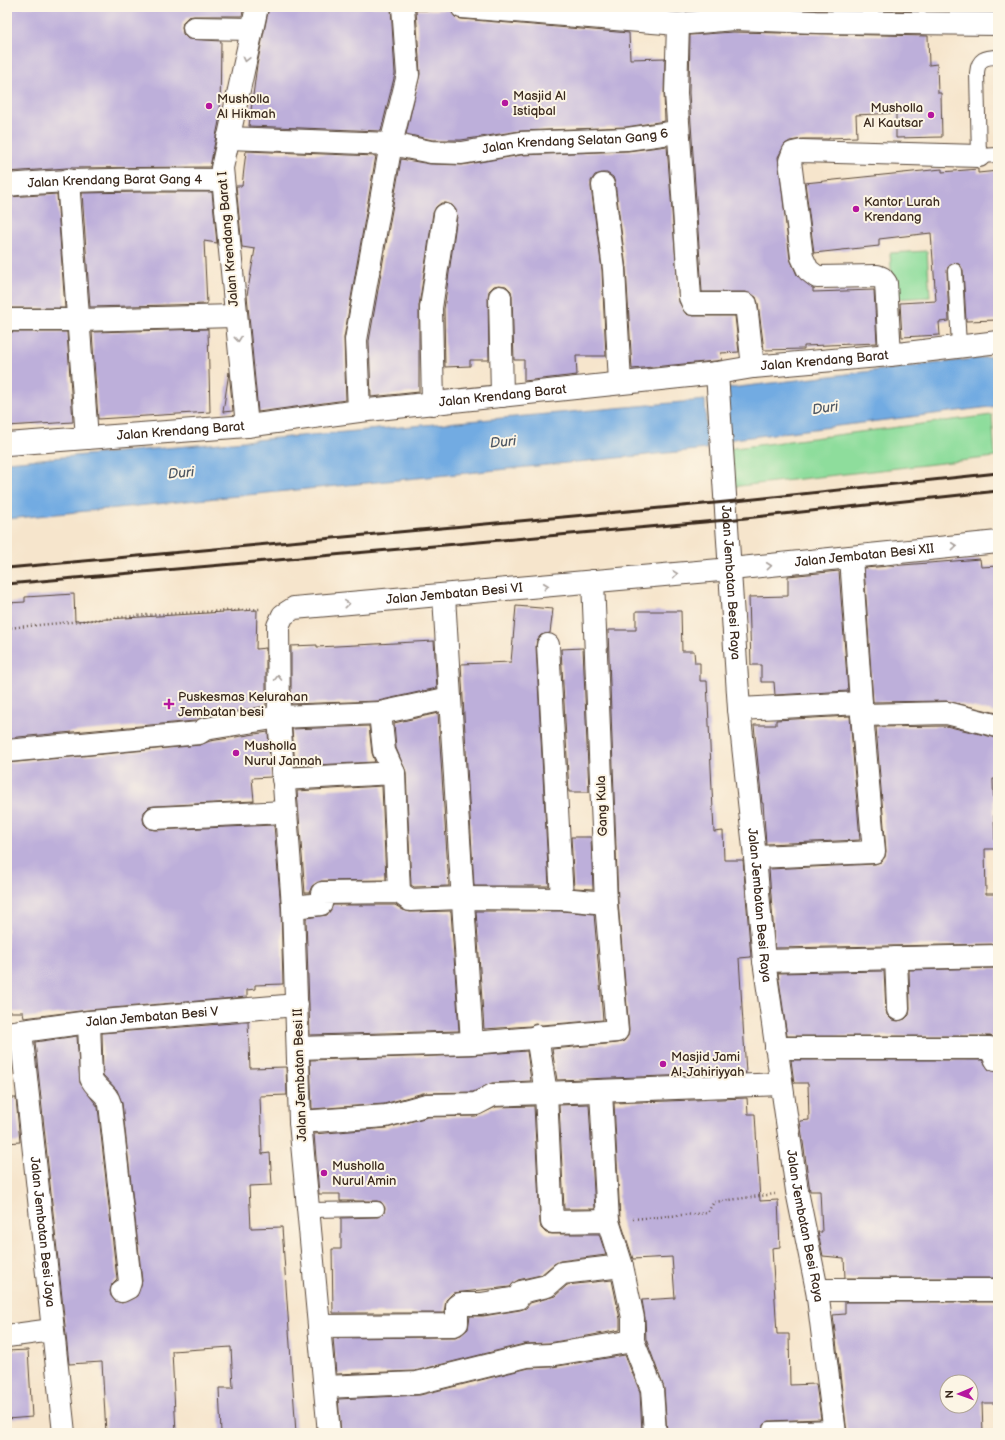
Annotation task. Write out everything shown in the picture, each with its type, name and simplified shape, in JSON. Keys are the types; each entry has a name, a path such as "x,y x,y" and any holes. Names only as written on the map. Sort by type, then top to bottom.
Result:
{"street":[{"name":"Jalan Krendang Barat I","path":"247,426 222,180 222,162 257,7"},
{"path":"359,412 356,340 391,144 408,76 403,7"},
{"path":"462,7 678,24 733,13 816,22 998,24"},
{"name":"Jalan Krendang Selatan Gang 6","path":"228,138 391,144 431,152 462,153 524,143 628,139 677,132 676,93 678,24"},
{"path":"194,28 252,29"},
{"path":"677,132 690,297 693,304 746,304 753,367"},
{"path":"890,355 886,283 882,278 877,276 817,277 808,270 802,257 790,161 793,153 802,151 989,155"},
{"path":"68,180 87,438"},
{"name":"Jalan Krendang Barat Gang 4","path":"7,185 68,180 222,180"},
{"path":"603,185 614,269 620,383"},
{"path":"433,404 431,308 445,215"},
{"path":"500,298 502,396"},
{"path":"7,320 79,320 235,316"},
{"name":"Jalan Krendang Barat","path":"7,444 247,426 620,383 718,381 753,367 890,355 998,342"},
{"name":"Jalan Jembatan Besi Raya","path":"718,381 739,709 755,857 764,961 780,1084 797,1191 817,1290 835,1430"},
{"name":"Jalan Jembatan Besi XII","path":"731,569 998,542"},
{"path":"755,857 874,852 862,709 852,557"},
{"name":"Jalan Jembatan Besi VI","path":"294,608 444,596 731,569"},
{"name":"Gang Kula","path":"537,1036 617,1031 606,903 593,581"},
{"path":"444,596 472,1043"},
{"path":"279,717 278,626 283,616 294,608"},
{"path":"548,645 562,899"},
{"path":"7,751 199,733 206,729 279,717 380,713 450,698"},
{"path":"739,709 862,709 947,713 998,726"},
{"path":"380,713 384,751 394,773 399,892"},
{"name":"Jalan Jembatan Besi II","path":"279,717 293,907 300,1122 329,1433"},
{"path":"283,779 394,773"},
{"path":"155,818 285,812"},
{"path":"293,907 321,904 322,893 399,892 410,900 462,898 562,899 606,903"},
{"path":"764,961 998,956"},
{"path":"896,958 898,1009"},
{"name":"Jalan Jembatan Besi V","path":"14,1032 89,1022 297,1005"},
{"path":"89,1022 91,1078 94,1085 106,1094 110,1104 130,1282 128,1288 122,1290"},
{"name":"Jalan Jembatan Besi Jaya","path":"14,1032 64,1433"},
{"path":"298,1048 472,1043 537,1036 546,1093 552,1222 608,1221"},
{"path":"776,1048 990,1048 996,1060 998,1060"},
{"path":"300,1122 386,1116 426,1105 476,1104 494,1095 780,1084"},
{"path":"601,1092 608,1221 622,1266 633,1318 633,1341 652,1389 655,1433"},
{"path":"319,1326 454,1325 457,1323 458,1304 481,1304 518,1298 521,1292 547,1286 562,1273 622,1266"},
{"path":"817,1290 998,1290"},
{"path":"7,1336 52,1330"},
{"path":"325,1387 417,1383 527,1356 550,1355 633,1341"}],"lane":[{"path":"989,155 978,64 986,57 998,57"},
{"path":"955,271 959,346"},
{"path":"308,1210 377,1209"},
{"path":"770,1429 835,1430"}],"path":[{"path":"7,628 145,614 294,608"},
{"path":"608,1221 707,1213 714,1202 797,1191"}],"green space":[{"path":"927,251 930,297 893,299 890,253"},
{"path":"992,415 995,457 730,487 727,449"}],"water":[{"name":"Duri","path":"998,356 998,406 726,440 722,389"},
{"name":"Duri","path":"705,400 707,449 7,519 7,462"}],"building":[{"path":"7,7 244,7 242,16 194,16 188,17 183,22 183,34 188,39 221,41 220,116 210,167 67,168 7,172"},
{"path":"269,7 391,7 395,74 381,131 249,126 257,65"},
{"path":"678,7 727,7 679,11"},
{"path":"747,7 927,7 927,11 816,10"},
{"path":"416,10 450,10 455,17 461,19 629,33 630,59 665,58 665,121 626,127 520,131 461,140 432,140 406,134 420,74"},
{"path":"733,32 928,36 929,65 937,64 938,93 941,93 942,137 896,138 896,113 856,115 857,137 802,139 790,141 785,144 778,157 790,259 797,275 813,288 813,292 874,290 877,343 804,346 804,349 764,350 756,297 746,292 702,292 689,93 690,35"},
{"path":"667,146 679,302 686,314 693,316 735,316 739,352 721,353 722,360 632,369 626,268 615,183 613,177 607,173 602,173 595,175 591,181 591,187 602,270 606,356 576,356 577,375 524,381 524,360 514,360 511,291 506,286 499,285 494,286 489,291 488,297 489,360 470,360 470,366 445,367 444,309 457,216 456,210 452,205 441,203 436,207 433,213 419,306 419,392 371,397 369,341 401,159 430,164 462,165 521,155 628,151"},
{"path":"246,151 376,156 344,338 346,400 258,412 247,295 255,249 242,247 236,186 242,186"},
{"path":"942,169 942,172 978,169 978,173 998,171 998,320 966,321 963,270 959,264 954,263 948,267 947,271 949,321 939,322 940,335 902,337 900,303 936,301 931,233 879,239 879,246 814,253 805,183"},
{"path":"212,192 217,243 204,241 207,304 90,307 82,193"},
{"path":"57,194 65,308 7,308 7,197"},
{"path":"208,329 210,412 98,419 92,332"},
{"path":"7,332 67,332 73,422 7,426"},
{"path":"229,372 233,411 223,412"},
{"path":"980,559 981,567 998,566 997,713 947,701 873,702 864,568"},
{"path":"839,571 848,691 775,695 774,682 761,682 761,665 751,665 749,597 788,596 788,576"},
{"path":"74,594 75,621 257,610 256,649 266,648 266,706 203,717 195,721 7,738 7,603 25,602 25,597"},
{"path":"516,606 553,609 550,633 541,635 537,640 536,646 549,886 474,886 461,664 511,662"},
{"path":"636,611 681,611 682,651 694,651 695,663 700,663 700,681 707,681 714,832 723,831 724,860 743,860 751,957 739,958 746,1073 557,1080 552,1049 618,1043 624,1041 628,1036 629,1030 618,902 608,630 636,630"},
{"path":"434,641 437,688 378,701 291,704 291,646 317,645 317,647"},
{"path":"583,648 589,792 569,792 561,649"},
{"path":"438,713 449,886 414,887 411,885 406,772 396,748 394,723"},
{"path":"850,716 860,840 766,844 754,725 776,725 776,720"},
{"path":"369,726 372,753 375,762 295,766 292,729"},
{"path":"946,726 997,738 997,779 993,779 995,849 985,849 986,894 998,894 998,944 775,948 769,869 875,864 881,862 885,857 886,851 876,727"},
{"path":"268,732 271,777 252,778 254,801 154,806 149,807 144,812 143,819 144,824 149,829 156,830 274,825 281,908 283,984 255,985 255,989 247,990 247,997 88,1010 24,1018 23,1012 7,1012 7,763 200,745 210,741"},
{"path":"382,786 386,880 321,881 312,886 309,893 305,893 297,791"},
{"path":"571,837 591,837 593,889 574,888"},
{"path":"333,905 395,905 410,912 451,911 459,1031 310,1035 306,918 327,915"},
{"path":"476,911 561,911 594,914 603,1020 484,1029"},
{"path":"998,968 998,1039 990,1036 787,1036 778,973 884,971 887,1015 892,1020 898,1021 905,1019 909,1015 909,970"},
{"path":"248,1022 250,1068 286,1067 287,1095 260,1096 262,1154 270,1153 272,1185 249,1186 251,1228 282,1227 296,1433 221,1433 219,1388 233,1388 231,1347 172,1351 176,1433 106,1433 102,1362 69,1364 35,1042 77,1036 80,1083 98,1107 117,1279 112,1284 110,1291 111,1296 115,1301 122,1303 137,1296 142,1281 122,1103 117,1090 103,1075 102,1033"},
{"path":"527,1051 531,1081 492,1083 473,1092 423,1093 384,1104 312,1109 310,1060 472,1055"},
{"path":"791,1060 982,1060 989,1070 998,1072 998,1278 845,1278 844,1258 823,1256 818,1232 822,1232 820,1191 810,1191 800,1121 809,1120 808,1083 794,1083"},
{"path":"7,1098 16,1098 20,1142 7,1143"},
{"path":"747,1098 748,1114 755,1114 760,1201 778,1200 780,1247 772,1248 777,1334 789,1334 790,1385 816,1384 821,1419 769,1421 763,1425 763,1433 667,1433 664,1388 646,1339 642,1300 675,1298 672,1257 633,1259 620,1219 614,1103"},
{"path":"589,1104 595,1209 564,1209 559,1105"},
{"path":"534,1106 541,1228 546,1233 552,1234 599,1234 606,1255 560,1261 541,1275 518,1280 510,1287 453,1293 446,1300 444,1313 333,1313 332,1249 341,1249 341,1218 378,1217 384,1213 385,1208 381,1202 377,1201 340,1201 340,1194 319,1194 314,1134 387,1128 428,1117 476,1116 496,1107"},
{"path":"612,1280 620,1319 620,1330 549,1343 524,1344 415,1371 336,1374 333,1338 455,1337 461,1335 468,1329 470,1316 483,1316 520,1310 526,1308 530,1303 555,1296 567,1285"},
{"path":"845,1302 998,1302 998,1403 982,1403 983,1433 847,1433 833,1315 845,1314"},
{"path":"28,1350 32,1417 7,1419 7,1351"},
{"path":"625,1355 640,1392 642,1433 341,1433 338,1399 420,1395 529,1368 552,1367"}],"railway":[{"path":"7,568 726,502 998,473"},
{"path":"7,584 727,520 998,491"}],"place":[{"name":"Masjid Al Istiqbal","path":"505,103"},
{"name":"Musholla Al Hikmah","path":"209,106"},
{"name":"Musholla Al Kautsar","path":"931,115"},
{"name":"Kantor Lurah Krendang","path":"856,209"},
{"name":"Puskesmas Kelurahan Jembatan besi","path":"169,704"},
{"name":"Musholla Nurul Jannah","path":"236,753"},
{"name":"Masjid Jami Al-Jahiriyyah","path":"663,1064"},
{"name":"Musholla Nurul Amin","path":"324,1173"}]}
